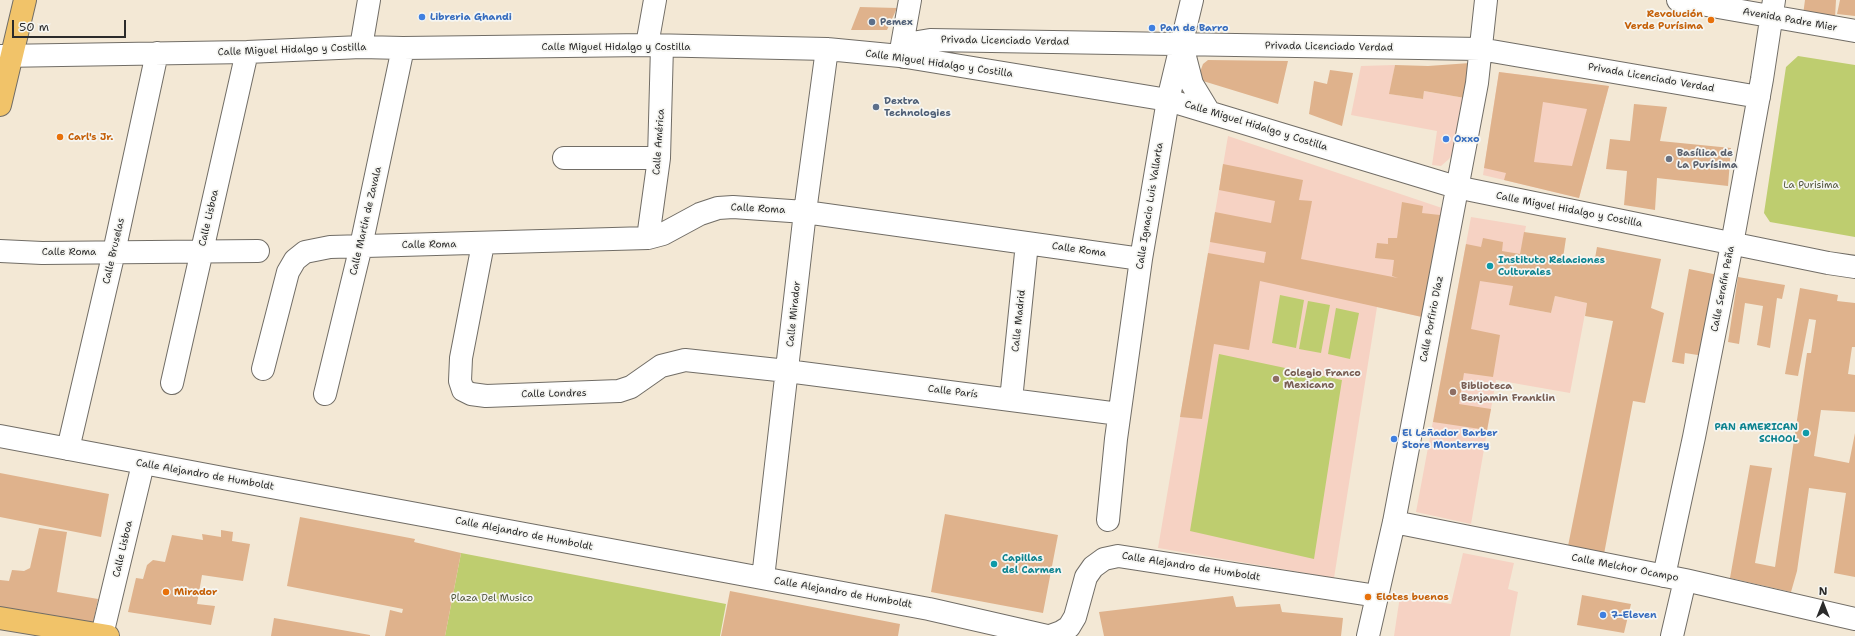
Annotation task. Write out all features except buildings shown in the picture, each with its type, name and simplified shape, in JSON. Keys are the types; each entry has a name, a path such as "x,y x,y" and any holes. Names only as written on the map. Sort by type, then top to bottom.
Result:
{"main road":[{"path":"0,105 6,56 24,0"},
{"path":"0,618 105,635"}],"street":[{"path":"360,47 369,0"},
{"name":"Calle América","path":"648,238 659,158 655,0"},
{"path":"902,57 910,0"},
{"name":"Calle Ignacio Luis Vallarta","path":"1108,520 1119,414 1141,259 1168,100 1192,0"},
{"name":"Calle Porfirio Díaz","path":"1368,636 1394,522 1476,83 1486,0"},
{"name":"Avenida Padre Mier","path":"1678,0 1772,8 1855,31"},
{"name":"Calle Serafín Peña","path":"1664,576 1696,430 1732,244 1759,97 1772,8"},
{"name":"Privada Licenciado Verdad","path":"902,57 912,43 930,40 1480,49 1759,97"},
{"path":"1182,44 1192,84 1209,112"},
{"name":"Calle Miguel Hidalgo y Costilla","path":"6,56 247,52 360,47 655,46 827,49 902,57 1168,100 1456,187 1732,244 1855,267"},
{"name":"Calle Martín de Zavala","path":"325,394 361,246 403,48"},
{"name":"Calle Mirador","path":"764,578 805,212 827,49"},
{"name":"Calle Lisboa","path":"172,383 247,52"},
{"name":"Calle Bruselas","path":"68,449 114,252 157,53"},
{"path":"564,158 659,158"},
{"name":"Calle Roma","path":"263,369 288,272 294,260 305,252 330,247 483,244 648,238 663,234 700,214 718,208 733,207 805,212 1141,259"},
{"name":"Calle Madrid","path":"1010,400 1027,243"},
{"name":"Calle Londres","path":"483,244 461,358 460,381 463,390 471,394 486,396 618,392 631,387 661,366 685,360 788,371"},
{"name":"Calle Roma","path":"0,251 258,251"},
{"name":"Calle París","path":"788,371 1119,414"},
{"name":"Calle Alejandro de Humboldt","path":"0,436 143,464 929,609 1049,636 1065,629 1075,617 1086,577 1093,567 1104,558 1118,556 1376,596"},
{"name":"Calle Lisboa","path":"105,635 143,464"},
{"name":"Calle Melchor Ocampo","path":"1394,522 1685,580 1855,619"},
{"path":"1672,636 1685,580"},
{"path":"0,625 48,636"}],"shaded area":[{"path":"1395,65 1390,94 1423,99 1424,91 1465,98 1455,149 1449,159 1441,166 1432,165 1437,131 1351,115 1361,66"},
{"path":"1499,72 1609,86 1579,198 1483,175"},
{"name":"Colegio Franco Mexicano","path":"1228,136 1442,208 1422,317 1377,307 1334,578 1158,548"},
{"path":"1471,217 1526,226 1510,305 1551,313 1555,296 1587,303 1570,393 1496,380 1471,524 1416,512"},
{"path":"1463,553 1514,563 1508,589 1518,592 1510,636 1394,636 1400,596 1451,604"}],"green space":[{"name":"La Purisima","path":"1798,56 1855,65 1855,237 1770,222 1764,213 1786,67"},
{"path":"1280,295 1304,300 1296,348 1272,343"},
{"path":"1308,301 1330,305 1321,353 1299,349"},
{"path":"1336,308 1359,313 1350,359 1328,354"},
{"path":"1219,354 1342,380 1314,559 1190,531"},
{"name":"Plaza Del Musico","path":"461,553 726,604 720,636 445,636"}],"place":[{"name":"Libreria Ghandi","path":"422,17"},
{"name":"Revolución Verde Purísima","path":"1711,20"},
{"name":"Pemex","path":"872,22"},
{"name":"Pan de Barro","path":"1152,28"},
{"name":"Dextra Technologies","path":"876,107"},
{"name":"Carl's Jr.","path":"60,137"},
{"name":"Oxxo","path":"1446,139"},
{"name":"Basílica de La Purísima","path":"1669,159"},
{"name":"Instituto Relaciones Culturales","path":"1490,266"},
{"name":"Colegio Franco Mexicano","path":"1276,379"},
{"name":"Biblioteca Benjamin Franklin","path":"1453,392"},
{"name":"PAN AMERICAN SCHOOL","path":"1806,433"},
{"name":"El Leñador Barber Store Monterrey","path":"1394,439"},
{"name":"Capillas del Carmen","path":"994,564"},
{"name":"Mirador","path":"166,592"},
{"name":"Elotes buenos","path":"1368,597"},
{"name":"7-Eleven","path":"1603,615"}]}
